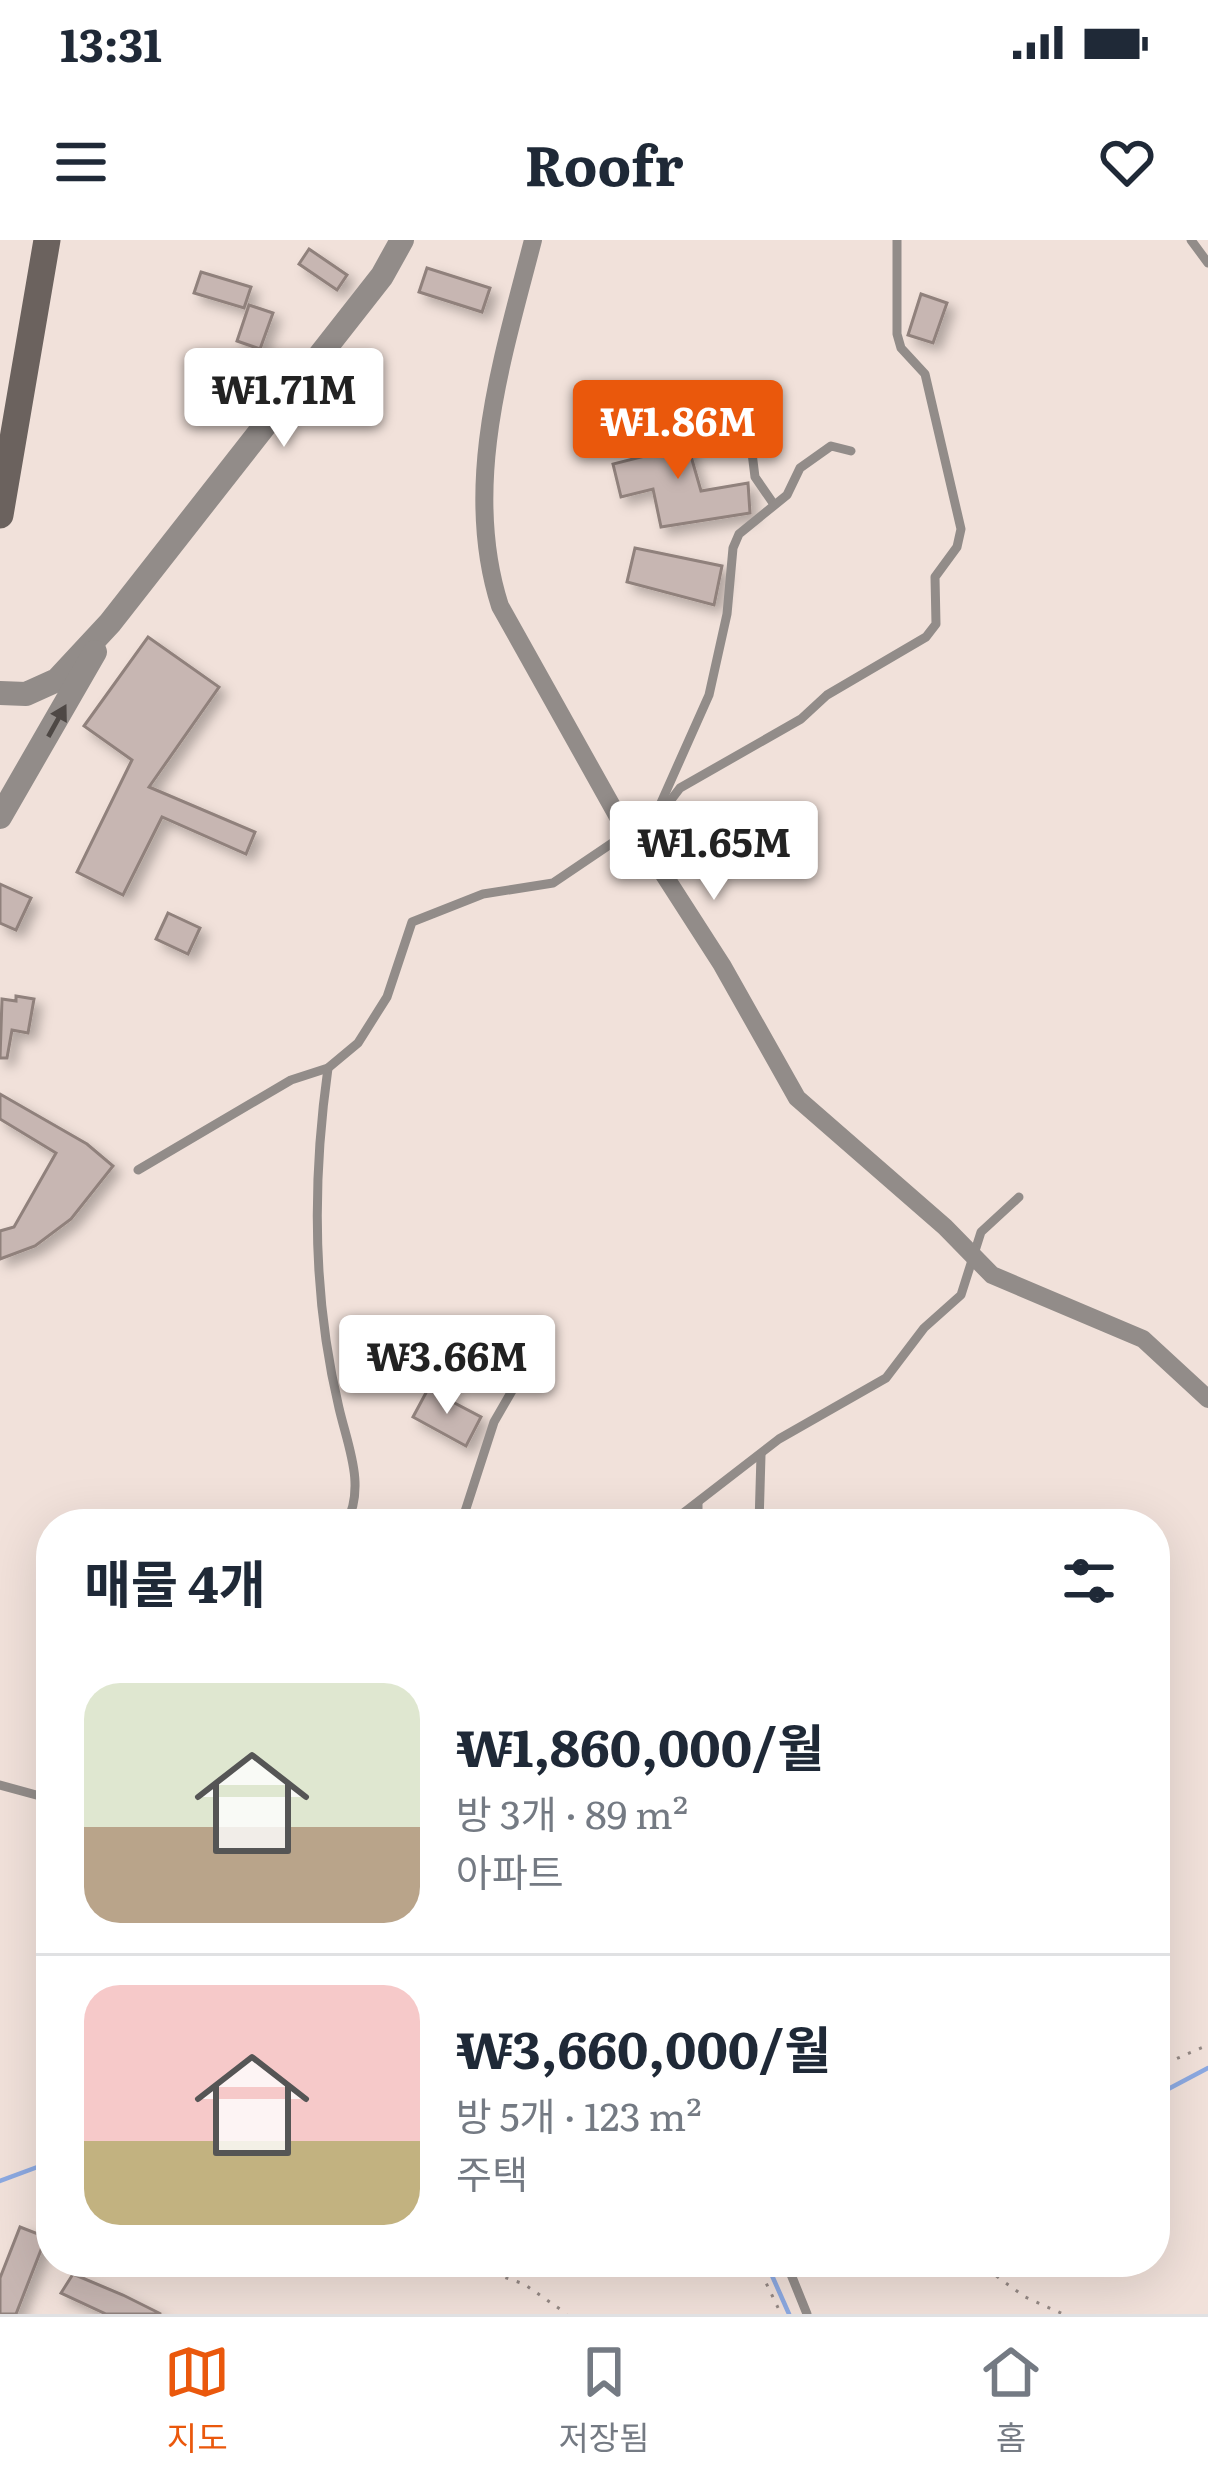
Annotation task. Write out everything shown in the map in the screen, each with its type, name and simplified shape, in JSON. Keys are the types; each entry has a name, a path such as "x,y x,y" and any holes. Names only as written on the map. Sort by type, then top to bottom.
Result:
{"main road":[{"path":"0,515 47,240"}],"street":[{"path":"0,693 26,694 57,680 110,623 382,276 403,240"},
{"path":"533,240 487,426 490,574 500,606 634,836 722,965 797,1098 992,1275 1142,1339 1208,1400"},
{"path":"0,817 110,623"}],"lane":[{"path":"139,1170 291,1079 328,1068 370,1030 412,922 483,894 553,883 634,836 680,788 801,719 827,695 926,637 936,625 935,577 957,548 961,530 925,374 901,348 897,334 898,240"},
{"path":"1191,240 1208,263"},
{"path":"749,429 755,477 773,502"},
{"path":"658,810 709,695 728,614 733,548 773,502 787,495 809,460 831,446 851,451"},
{"path":"328,1068 315,1174 319,1292 321,1326 358,1492 352,1509"},
{"path":"690,1509 778,1439 886,1378 924,1328 961,1294 982,1232 1019,1197"},
{"path":"466,1509 494,1422 520,1378"},
{"path":"760,1509 761,1455"},
{"path":"698,1503 698,1509"},
{"path":"0,1785 36,1794"},
{"path":"792,2277 806,2314"}],"path":[{"path":"1170,2061 1208,2045"},
{"path":"504,2277 524,2284 567,2314"},
{"path":"763,2277 781,2314"},
{"path":"998,2277 1063,2314"}],"building":[{"path":"309,249 347,275 337,290 299,264"},
{"path":"427,268 490,288 482,312 419,292"},
{"path":"201,272 251,287 244,308 194,293"},
{"path":"921,294 947,303 933,343 908,335"},
{"path":"249,305 273,313 260,349 237,341"},
{"path":"680,418 701,491 748,483 750,513 661,527 653,489 621,497 613,464 657,453 650,427"},
{"path":"635,548 722,566 714,605 627,582"},
{"path":"148,637 219,687 149,787 255,832 246,854 162,817 123,895 77,872 132,760 84,726"},
{"path":"0,884 31,898 16,930 0,923"},
{"path":"168,913 200,928 188,954 156,939"},
{"path":"16,996 34,999 28,1033 12,1030 7,1058 0,1058 2,999 16,1001"},
{"path":"0,1094 87,1144 113,1166 71,1219 35,1246 0,1259 0,1231 14,1227 56,1153 0,1119"},
{"path":"428,1389 481,1417 466,1446 413,1417"},
{"path":"20,2227 36,2233 36,2263 16,2314 0,2314 0,2278"},
{"path":"71,2277 80,2277 161,2314 106,2314 61,2293"}],"waterway":[{"path":"1170,2088 1208,2068"},
{"path":"0,2181 36,2168"},
{"path":"773,2277 789,2314"}]}
